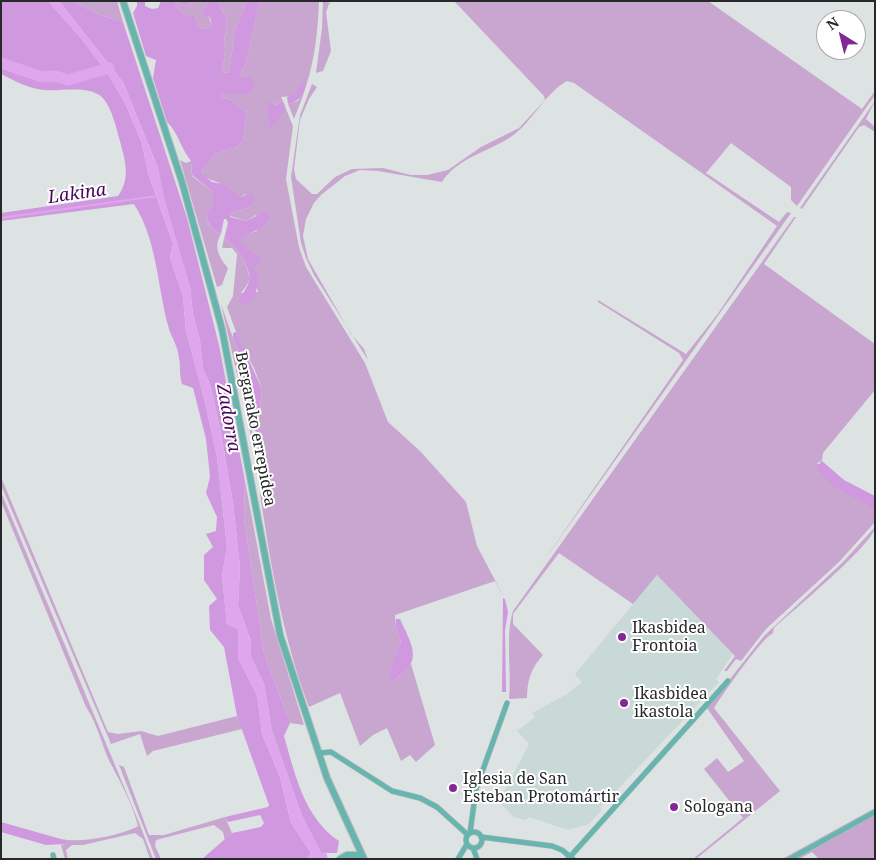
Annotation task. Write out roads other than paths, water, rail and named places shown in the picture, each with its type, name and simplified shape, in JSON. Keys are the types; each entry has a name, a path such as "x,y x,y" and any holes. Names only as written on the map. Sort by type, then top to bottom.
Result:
{"street":[{"name":"Bergarako errepidea","path":"122,1 182,182 203,253 227,353 280,635 326,778 354,838 358,857"},
{"path":"319,753 332,752 392,791 420,798 437,807 469,834 478,833 482,837 540,843 562,850 570,858 728,681"},
{"path":"458,859 467,844 476,788 508,703"},
{"path":"790,859 875,812"},
{"path":"473,848 480,846 482,837"},
{"path":"340,859 358,857 354,838"},
{"path":"467,844 473,848 476,859"}],"waterway":[{"path":"1,63 42,77 55,76 68,80 109,68"},
{"name":"Lakina","path":"1,218 157,196"}],"place":[{"name":"Ikasbidea Frontoia","path":"622,637"},
{"name":"Ikasbidea ikastola","path":"624,703"},
{"name":"Iglesia de San Esteban Protomártir","path":"453,788"},
{"name":"Sologana","path":"674,807"}],"water label":[{"name":"Zadorra","path":"228,418"}]}
